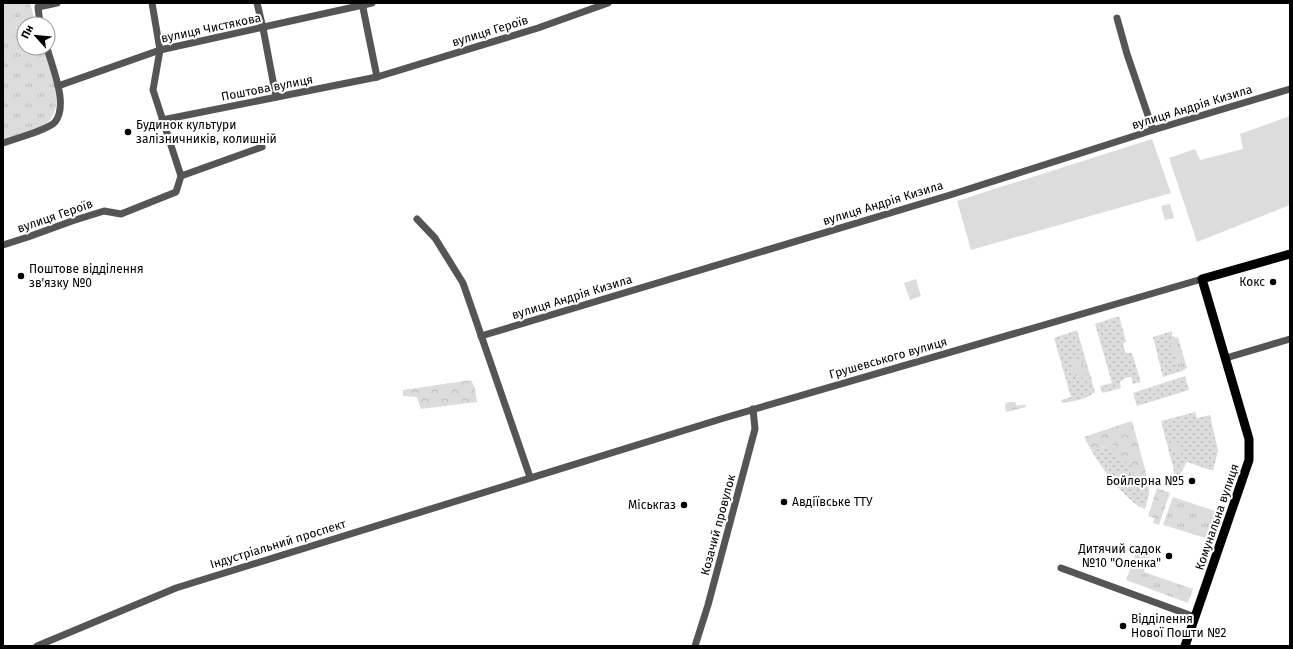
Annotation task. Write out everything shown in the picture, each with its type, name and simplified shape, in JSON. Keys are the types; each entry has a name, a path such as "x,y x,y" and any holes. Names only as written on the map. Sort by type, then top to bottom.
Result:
{"main road":[{"name":"Грушевського вулиця","path":"1202,279 1288,254"},
{"name":"Комунальна вулиця","path":"1185,646 1249,460 1249,439 1202,279"}],"street":[{"path":"39,16 38,5 56,3"},
{"path":"152,3 160,50 153,90 181,176 262,147"},
{"path":"256,3 263,28 276,97"},
{"name":"вулиця Чистякова","path":"58,86 160,50 372,3"},
{"name":"вулиця Героїв","path":"377,77 538,28 608,3"},
{"path":"363,4 377,77"},
{"path":"1116,18 1154,130"},
{"path":"3,143 45,128 54,123 59,113 61,101 49,56"},
{"name":"Поштова вулиця","path":"162,120 377,77"},
{"name":"вулиця Андрія Кизила","path":"481,336 943,197 1154,130 1290,89"},
{"name":"вулиця Героїв","path":"3,245 104,211 121,214 176,192 181,176"},
{"path":"417,219 435,238 463,283 530,477"},
{"name":"Грушевського вулиця","path":"530,477 753,409 1202,279"},
{"path":"1226,358 1290,339"},
{"name":"Козачий провулок","path":"696,646 755,429 753,409"},
{"name":"Індустріальний проспект","path":"37,646 176,588 530,477"},
{"path":"1061,568 1195,618"}],"green space":[{"path":"3,3 30,3 34,16 16,16 16,56 46,56 55,89 55,110 51,118 44,125 35,130 3,140"},
{"path":"3,3 10,3 16,22 16,35 3,40"},
{"path":"1290,116 1290,205 1197,242 1169,158 1195,149 1200,160 1243,149 1240,134"},
{"path":"1152,139 1171,193 971,250 957,201"},
{"path":"1170,204 1174,218 1165,220 1161,206"},
{"path":"916,279 921,296 910,300 904,283"},
{"path":"1119,316 1126,341 1123,344 1126,353 1132,353 1141,382 1133,384 1131,377 1125,378 1120,382 1121,388 1103,393 1100,386 1112,383 1095,324"},
{"path":"1077,330 1095,392 1075,401 1062,403 1061,400 1071,397 1054,338"},
{"path":"1172,331 1172,336 1175,337 1185,370 1163,377 1153,337"},
{"path":"1178,337 1187,368 1179,371 1170,339"},
{"path":"1081,358 1087,377 1076,380 1070,361"},
{"path":"1185,376 1189,390 1137,406 1133,393"},
{"path":"471,380 475,388 477,402 421,409 417,397 403,396 403,390"},
{"path":"1015,402 1017,406 1025,404 1026,407 1006,412 1006,403"},
{"path":"1195,412 1197,418 1210,415 1218,451 1213,471 1187,462 1180,474 1175,475 1161,421"},
{"path":"1132,421 1149,484 1134,481 1131,464 1114,456 1114,445 1091,450 1084,437"},
{"path":"1178,442 1181,454 1176,456 1172,444"},
{"path":"1115,445 1115,456 1131,464 1144,484 1149,484 1149,494 1145,509 1138,506 1123,493 1108,475 1091,450"},
{"path":"1157,488 1170,493 1159,525 1153,523 1154,518 1148,516"},
{"path":"1173,497 1218,512 1209,539 1163,525"},
{"path":"1137,550 1150,555 1144,572 1193,589 1188,603 1126,580"}],"place":[{"name":"Будинок культури залізничників, колишній","path":"128,132"},
{"name":"Поштове відділення зв'язку №0","path":"21,276"},
{"name":"Кокс","path":"1273,282"},
{"name":"Бойлерна №5","path":"1192,481"},
{"name":"Авдіївське ТТУ","path":"784,502"},
{"name":"Міськгаз","path":"684,505"},
{"name":"Дитячий садок №10 \"Оленка\"","path":"1169,556"},
{"name":"Відділення Нової Пошти №2","path":"1123,626"}]}
